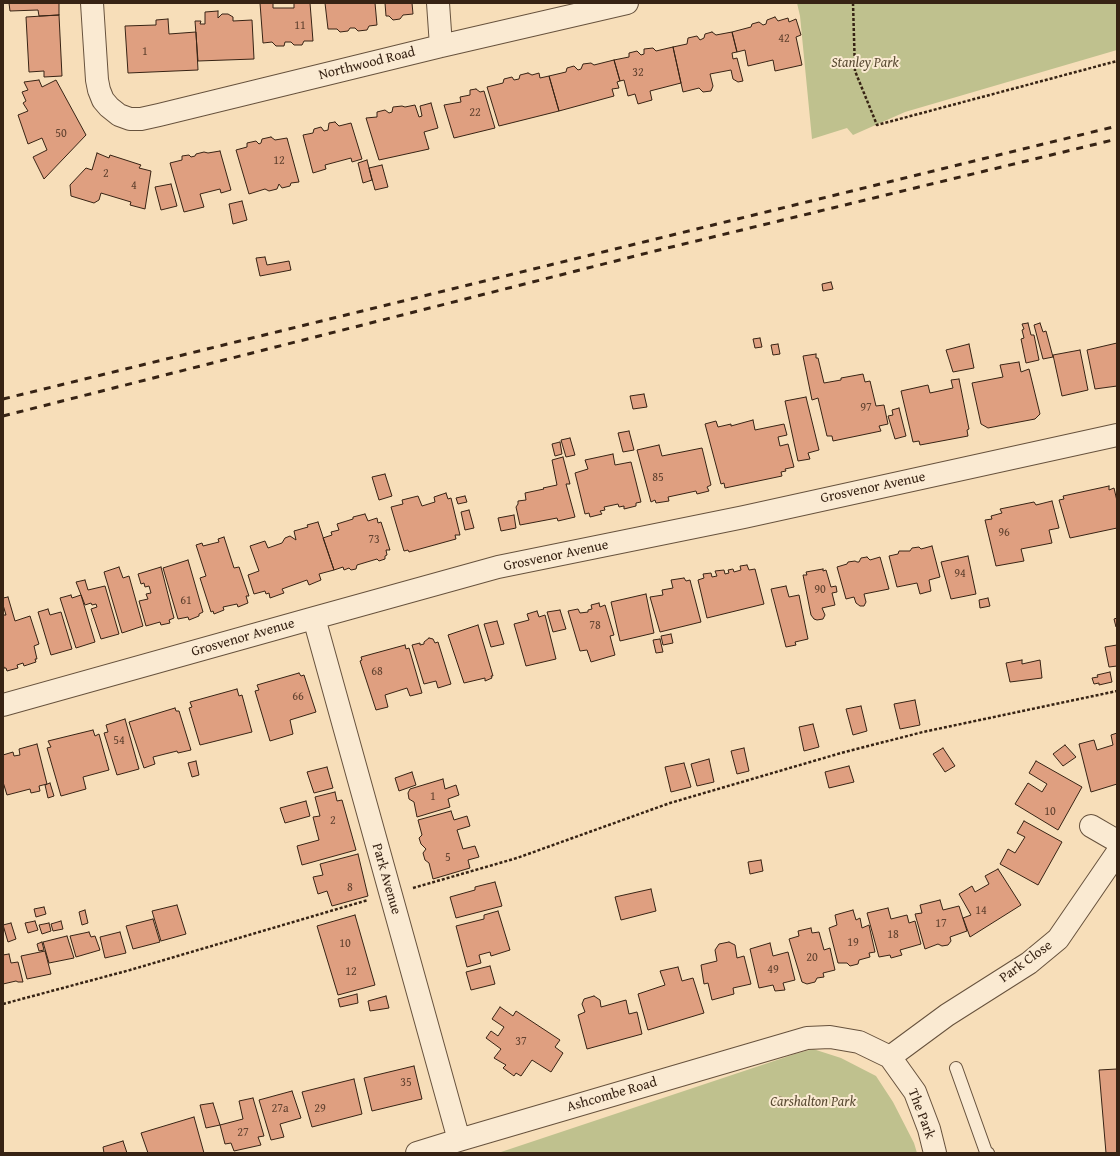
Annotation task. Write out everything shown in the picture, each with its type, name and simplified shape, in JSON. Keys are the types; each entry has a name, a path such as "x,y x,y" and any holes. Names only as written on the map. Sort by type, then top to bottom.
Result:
{"street":[{"name":"Northwood Road","path":"92,3 99,90 109,107 119,115 130,119 141,119 441,46 627,3"},
{"path":"438,3 441,46"},
{"name":"Grosvenor Avenue","path":"3,705 498,568 744,517 1117,435"},
{"name":"Park Avenue","path":"314,618 459,1140"},
{"path":"1090,826 1117,841"},
{"name":"Park Close","path":"890,1057 947,1014 1029,963 1058,939 1117,853"},
{"name":"The Park","path":"806,1038 830,1037 859,1042 890,1057 915,1092 929,1129 935,1153"},
{"name":"Ashcombe Road","path":"417,1153 806,1038"}],"lane":[{"path":"956,1068 986,1152 988,1153"}],"path":[{"path":"853,3 855,71 877,125 1117,60"},
{"path":"3,1004 130,970 517,858 670,803 841,753 923,732 1117,691"}],"green space":[{"name":"Stanley Park","path":"797,3 1117,3 1117,50 905,112 853,135 847,128 812,139 800,16"},
{"name":"Carshalton Park","path":"813,1049 841,1058 876,1076 893,1102 914,1143 917,1153 498,1153 795,1054"}],"building":[{"path":"9,3 59,3 59,15 39,16 38,10 10,11"},
{"path":"260,3 273,3 273,8 294,8 294,3 310,3 313,41 304,41 302,45 294,45 291,42 285,42 284,46 276,46 272,42 263,43"},
{"path":"325,3 375,3 377,25 369,26 367,30 358,31 355,28 350,28 348,31 340,32 337,29 328,29"},
{"path":"385,3 412,3 413,14 403,15 400,19 393,20 389,16 386,16"},
{"path":"218,11 218,18 222,14 228,14 233,17 233,21 252,20 254,59 198,61 195,21 201,21 200,24 205,24 205,12"},
{"path":"59,15 62,76 44,77 44,71 29,72 26,17"},
{"path":"775,17 778,21 788,18 789,22 796,19 801,35 796,37 802,65 775,71 773,60 748,66 745,50 737,52 732,32 751,27 752,24 759,22 763,25 766,24 767,20"},
{"path":"168,19 169,34 196,32 198,70 128,73 125,26 156,25 156,20"},
{"path":"712,32 716,35 732,32 737,52 732,53 733,59 737,58 743,81 738,82 733,79 731,70 710,74 713,86 711,91 703,92 699,88 683,92 673,47 687,44 688,38 697,36 700,40 704,38 705,34"},
{"path":"673,47 681,83 650,91 652,100 638,104 635,94 628,96 624,80 620,81 614,60 629,57 629,53 637,51 641,55 644,54 644,49 653,48 656,51"},
{"path":"614,60 620,81 617,82 619,88 612,89 614,96 559,111 549,76 566,72 567,68 574,66 578,70 581,69 583,64 591,63 594,65"},
{"path":"528,73 532,75 539,73 540,78 549,76 559,111 499,126 487,87 503,83 504,79 512,77 514,80 519,79 520,75"},
{"path":"39,80 42,87 56,80 86,135 44,179 33,157 47,150 42,138 28,144 18,115 28,111 23,103 26,101 22,92 28,90 24,82"},
{"path":"476,89 480,92 484,91 495,128 454,138 444,105 461,102 460,97 470,95 470,90"},
{"path":"431,103 438,128 424,132 429,149 379,160 366,118 377,117 377,112 385,110 389,113 392,112 393,107 415,105 419,117 422,116 420,106"},
{"path":"335,122 339,126 351,123 362,159 352,162 351,158 325,165 326,169 313,173 303,135 313,133 314,129 321,127 324,131 328,130 329,123"},
{"path":"271,137 275,140 287,138 299,182 291,183 290,186 282,188 279,184 277,189 269,191 265,189 249,194 236,150 247,147 247,143 256,141 259,144 261,143 262,139"},
{"path":"220,151 231,190 221,193 220,189 200,194 204,207 184,212 170,163 182,160 182,156 189,155 191,157 204,152 208,153"},
{"path":"97,153 109,158 110,155 141,165 139,168 151,171 145,209 130,205 131,202 101,193 99,200 94,203 71,196 70,185 86,168 92,170"},
{"path":"367,160 372,180 363,183 358,163"},
{"path":"382,165 388,187 375,190 369,168"},
{"path":"171,184 177,206 161,210 155,187"},
{"path":"242,201 247,220 233,224 229,204"},
{"path":"265,257 267,265 289,261 291,270 260,276 256,258"},
{"path":"831,282 833,289 823,291 822,284"},
{"path":"1028,323 1031,335 1034,335 1039,360 1026,363 1021,339 1024,338 1022,330 1024,329 1022,324"},
{"path":"1040,323 1043,332 1046,331 1053,357 1043,359 1034,325"},
{"path":"760,338 762,347 755,348 753,339"},
{"path":"1117,343 1117,386 1095,389 1087,350"},
{"path":"778,344 780,354 773,355 771,345"},
{"path":"969,344 974,368 953,372 946,350"},
{"path":"1080,350 1088,390 1062,396 1053,355"},
{"path":"816,354 824,383 863,374 865,382 870,381 876,406 884,405 888,424 879,426 881,431 833,441 832,436 827,436 818,398 812,400 803,356"},
{"path":"1019,362 1021,372 1029,369 1040,414 1035,419 988,428 981,424 972,383 1003,377 1000,365"},
{"path":"959,379 969,429 967,430 968,436 920,445 919,441 913,442 901,391 928,385 930,393 953,388 951,380"},
{"path":"644,394 647,407 633,409 630,396"},
{"path":"806,397 819,450 808,453 810,459 798,461 785,401"},
{"path":"899,408 906,436 895,439 888,416 893,415 892,410"},
{"path":"753,420 755,430 784,424 787,435 778,437 780,446 788,444 794,467 785,469 786,471 781,472 782,476 725,488 724,483 721,484 705,424 716,421 718,427 731,424 731,426"},
{"path":"629,431 634,450 623,452 618,433"},
{"path":"570,438 575,455 566,457 561,440"},
{"path":"560,442 562,454 555,456 552,444"},
{"path":"659,445 662,456 702,448 711,485 707,487 709,491 697,494 696,491 668,497 669,501 656,503 655,500 651,502 637,450"},
{"path":"613,454 615,465 631,462 641,502 636,503 636,506 624,509 624,506 619,507 618,504 604,507 605,510 600,511 602,514 590,517 589,513 585,514 575,473 588,469 585,460"},
{"path":"563,457 570,484 566,484 575,517 558,521 557,518 520,525 516,507 518,501 526,500 525,493 557,485 552,460"},
{"path":"385,474 392,496 379,500 372,477"},
{"path":"1109,486 1109,490 1114,488 1117,501 1117,528 1070,538 1059,500 1064,499 1063,496"},
{"path":"446,493 448,499 451,498 460,535 455,535 456,539 409,552 408,550 404,551 391,507 403,504 402,500 418,496 422,506 435,502 434,497"},
{"path":"465,496 467,502 458,504 456,498"},
{"path":"1052,501 1059,528 1049,530 1052,543 1021,549 1024,561 996,566 985,520 992,519 991,516 1002,513 1000,509 1034,502 1036,505"},
{"path":"469,510 474,528 465,530 461,512"},
{"path":"365,514 368,521 377,518 378,523 381,522 390,550 386,550 387,555 385,556 385,559 379,561 377,559 357,565 356,569 351,570 349,568 344,570 343,567 334,570 323,538 332,535 331,532 339,530 337,524 353,519 353,517"},
{"path":"514,515 516,528 501,531 498,518"},
{"path":"318,522 334,570 319,574 321,580 309,585 307,580 282,589 284,593 270,598 269,593 266,594 265,591 254,594 248,575 259,571 250,546 265,541 268,548 282,543 285,538 290,536 296,540 294,531"},
{"path":"224,537 234,568 239,567 249,596 246,596 248,603 238,607 237,604 223,607 224,610 214,614 213,611 211,612 200,578 206,576 196,545 202,543 203,546 219,542 218,539"},
{"path":"932,546 940,577 929,580 931,591 920,594 917,583 897,587 889,556 898,554 899,551 910,551 912,548 919,547 921,549"},
{"path":"968,556 976,594 951,599 941,562"},
{"path":"867,557 870,560 880,557 889,589 864,594 866,602 864,606 860,606 856,603 854,597 846,599 837,567 847,564 848,562 859,562 861,558"},
{"path":"188,560 203,612 199,614 199,616 189,620 188,617 178,619 163,568"},
{"path":"747,565 749,570 755,569 764,604 707,618 698,580 704,578 703,574 711,573 712,577 717,576 715,571 724,570 725,574 729,573 728,570 733,569 734,572 741,570 740,566"},
{"path":"119,567 123,578 129,576 143,626 122,633 104,572"},
{"path":"161,567 174,618 169,620 170,623 161,625 160,622 146,626 139,601 148,599 146,594 151,593 149,586 145,587 144,583 141,584 138,574"},
{"path":"823,569 823,571 826,570 831,587 836,586 837,592 832,593 835,605 822,608 825,615 823,619 817,620 811,615 803,575 807,575 806,572"},
{"path":"684,578 686,581 690,580 701,622 660,632 650,597 663,595 662,590 673,588 671,580"},
{"path":"85,580 88,590 105,586 119,634 101,639 91,609 97,607 96,604 92,605 91,603 85,605 76,582"},
{"path":"786,586 789,597 799,595 808,639 795,642 796,645 786,647 771,589"},
{"path":"646,594 654,633 620,641 611,602"},
{"path":"71,595 72,598 81,595 95,642 76,648 60,598"},
{"path":"8,597 15,621 30,616 39,644 34,646 37,659 35,659 36,662 24,666 23,663 17,665 18,668 7,671 3,664 3,615 6,615 3,605 3,598"},
{"path":"988,598 990,606 980,608 979,600"},
{"path":"599,603 600,607 605,605 614,635 610,636 615,655 591,662 587,650 580,651 568,611 578,609 580,613 588,612 588,610 592,609 591,605"},
{"path":"48,609 50,615 61,612 72,649 51,655 38,612"},
{"path":"560,610 566,629 553,632 547,612"},
{"path":"537,611 539,617 545,615 556,659 526,666 514,624 529,620 527,614"},
{"path":"1117,618 1117,626 1116,627 1114,619"},
{"path":"497,621 504,644 491,647 484,624"},
{"path":"478,625 493,676 485,681 485,678 464,683 448,635"},
{"path":"671,634 673,643 663,645 661,636"},
{"path":"429,638 433,639 435,643 438,642 451,684 438,688 436,681 424,684 412,645 420,643 420,645 424,644 424,642"},
{"path":"660,639 663,652 656,653 653,640"},
{"path":"405,645 406,649 409,648 422,693 410,696 407,688 385,695 388,707 376,710 360,661 362,660 361,657"},
{"path":"1117,645 1117,666 1109,667 1105,647"},
{"path":"1022,660 1022,664 1040,660 1042,678 1010,682 1006,663"},
{"path":"1110,672 1112,682 1099,685 1099,683 1094,684 1092,678 1098,677 1097,675"},
{"path":"299,673 301,676 304,675 316,712 290,720 293,734 270,741 255,691 259,690 257,685"},
{"path":"237,689 239,696 242,695 252,732 200,745 189,708 192,707 190,702"},
{"path":"915,700 920,725 900,729 894,704"},
{"path":"861,706 867,731 853,735 846,709"},
{"path":"175,708 176,711 179,711 191,750 178,753 177,751 153,757 155,764 144,768 129,722"},
{"path":"125,719 139,769 117,775 104,733 108,732 106,725"},
{"path":"813,724 819,747 804,751 799,727"},
{"path":"93,730 95,736 99,734 109,770 83,777 86,789 61,796 47,748 51,747 48,741"},
{"path":"1117,733 1117,784 1091,792 1079,744 1094,740 1097,750 1113,745 1111,735"},
{"path":"37,744 47,784 39,786 40,791 31,793 30,789 7,795 3,782 3,755 13,752 14,756 20,755 19,749"},
{"path":"1065,745 1076,757 1063,766 1053,754"},
{"path":"744,748 749,771 737,774 731,751"},
{"path":"943,748 955,766 945,772 933,754"},
{"path":"709,759 714,782 697,786 691,764"},
{"path":"196,761 199,775 192,777 188,763"},
{"path":"1036,761 1082,787 1058,830 1015,804 1028,783 1042,792 1047,784 1029,773"},
{"path":"684,763 691,787 671,792 665,767"},
{"path":"849,766 854,782 829,788 825,772"},
{"path":"327,767 333,788 314,793 307,772"},
{"path":"412,772 416,785 399,791 395,778"},
{"path":"443,779 445,789 456,785 459,795 448,799 450,807 417,817 414,802 409,799 408,793 410,789"},
{"path":"50,783 54,796 48,798 45,785"},
{"path":"335,792 337,801 342,800 356,850 302,865 297,846 319,840 313,817 320,816 315,797"},
{"path":"306,801 310,816 285,823 280,808"},
{"path":"451,811 454,820 467,816 470,826 457,830 463,849 475,846 479,857 468,860 470,868 433,879 429,863 425,860 423,853 426,849 421,844 419,838 422,835 418,820"},
{"path":"1024,821 1062,842 1038,885 1000,864 1008,849 1015,853 1025,837 1017,833"},
{"path":"358,854 368,896 332,906 327,891 318,894 313,877 323,875 320,864"},
{"path":"761,860 763,871 750,874 748,862"},
{"path":"998,869 1021,905 970,937 963,918 971,915 959,894 972,886 975,892 989,884 985,876"},
{"path":"495,882 502,906 456,918 450,897 475,890 475,887"},
{"path":"651,889 656,911 621,920 615,897"},
{"path":"940,900 943,910 959,906 967,931 950,937 951,941 948,945 942,946 938,944 925,949 915,914 922,913 920,905"},
{"path":"177,905 186,934 161,941 152,911"},
{"path":"44,907 46,914 36,917 34,909"},
{"path":"888,908 891,919 907,915 909,923 915,921 921,944 900,950 902,955 891,958 890,955 879,957 867,913"},
{"path":"85,910 88,923 82,925 79,912"},
{"path":"853,910 856,920 860,918 862,928 869,925 875,952 869,953 870,957 859,960 858,964 850,966 847,963 838,963 829,928 837,925 835,915"},
{"path":"498,911 510,950 491,956 490,952 479,955 481,963 467,967 456,926 484,919 484,915"},
{"path":"355,915 375,985 338,995 317,926"},
{"path":"153,919 160,942 133,949 126,926"},
{"path":"35,921 38,930 28,933 25,923"},
{"path":"61,921 63,929 53,931 51,924"},
{"path":"11,923 16,939 8,942 3,925"},
{"path":"49,923 51,931 42,934 39,925"},
{"path":"811,928 812,933 819,932 824,950 830,948 835,970 823,973 824,977 817,978 815,982 807,984 802,982 789,939 799,936 798,931"},
{"path":"89,932 91,937 95,936 100,950 76,957 70,936"},
{"path":"120,932 126,953 105,958 100,937"},
{"path":"67,936 74,958 49,963 43,942"},
{"path":"42,942 44,950 39,951 37,944"},
{"path":"729,942 735,945 737,958 744,956 751,984 733,988 734,994 712,1000 708,983 704,984 701,965 717,961 715,950 719,944"},
{"path":"770,943 773,956 788,952 795,980 783,983 785,990 775,991 773,985 759,988 750,949"},
{"path":"45,951 51,974 27,979 21,956"},
{"path":"9,954 11,963 18,962 23,982 16,981 3,984 3,955"},
{"path":"490,966 495,984 471,990 466,972"},
{"path":"678,967 682,981 693,978 704,1013 648,1030 638,994 665,985 660,971"},
{"path":"357,994 358,1003 340,1007 338,999"},
{"path":"386,996 389,1008 370,1011 368,1001"},
{"path":"594,996 600,1000 601,1007 626,1000 629,1014 637,1012 642,1034 587,1049 578,1015 585,1012 582,1004 584,999"},
{"path":"500,1007 513,1016 516,1011 560,1040 555,1047 563,1053 551,1072 532,1060 521,1076 516,1073 514,1076 503,1068 506,1065 494,1058 501,1049 486,1038 491,1031 498,1036 504,1027 492,1019"},
{"path":"414,1066 422,1099 372,1111 364,1078"},
{"path":"1117,1069 1117,1153 1106,1153 1099,1070"},
{"path":"354,1079 362,1114 312,1127 302,1092"},
{"path":"292,1091 301,1118 280,1124 284,1137 271,1140 259,1100"},
{"path":"253,1098 264,1136 258,1137 261,1145 234,1151 231,1143 225,1144 220,1125 243,1119 239,1101"},
{"path":"213,1103 220,1125 206,1128 200,1105"},
{"path":"194,1117 204,1153 148,1153 141,1133"},
{"path":"123,1141 127,1153 104,1153 103,1147"}],"railway":[{"path":"3,399 1117,126"},
{"path":"3,416 655,251 1117,139"}]}
